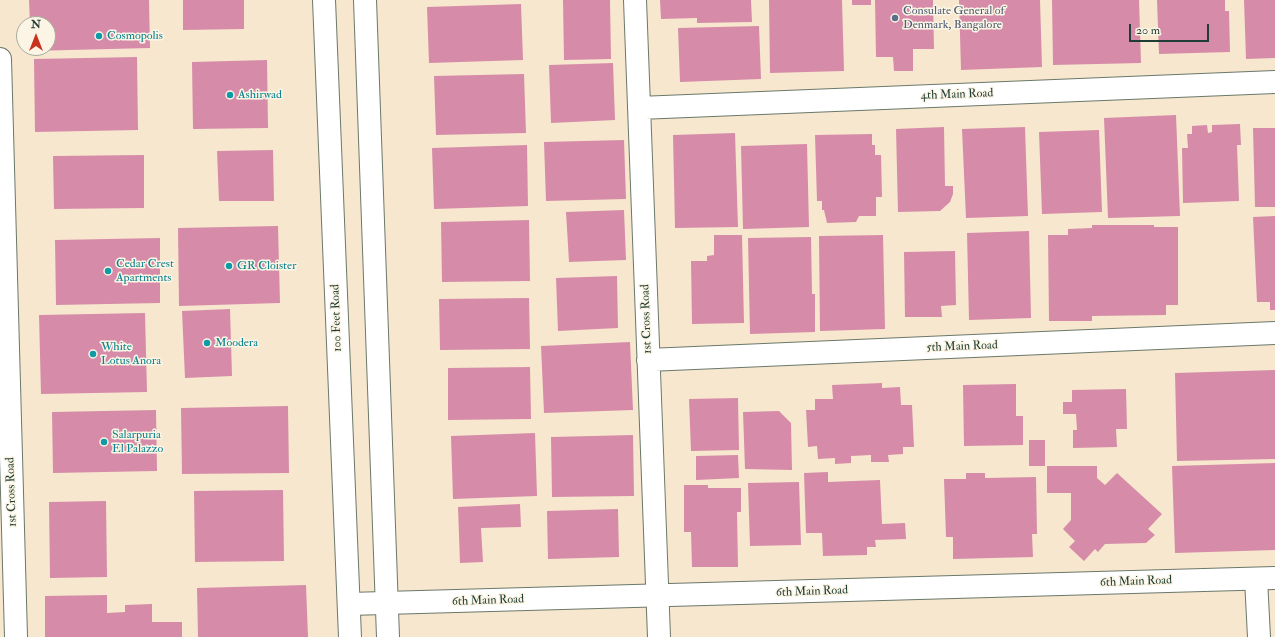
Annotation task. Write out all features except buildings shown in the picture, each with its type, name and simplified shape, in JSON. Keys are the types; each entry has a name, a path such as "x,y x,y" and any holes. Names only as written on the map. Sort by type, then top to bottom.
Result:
{"street":[{"name":"100 Feet Road","path":"324,0 350,637"},
{"path":"365,0 388,637"},
{"name":"1st Cross Road","path":"635,0 659,637"},
{"name":"1st Cross Road","path":"0,59 5,440 16,637"},
{"name":"4th Main Road","path":"639,108 1275,82"},
{"name":"5th Main Road","path":"648,360 1275,333"},
{"name":"6th Main Road","path":"349,604 657,597 1266,578"},
{"path":"1259,637 1266,578"}],"place":[{"name":"Consulate General of Denmark, Bangalore","path":"895,18"},
{"name":"Cosmopolis","path":"99,36"},
{"name":"Ashirwad","path":"230,95"},
{"name":"GR Cloister","path":"229,266"},
{"name":"Cedar Crest Apartments","path":"108,271"},
{"name":"Moodera","path":"207,343"},
{"name":"White Lotus Anora","path":"93,354"},
{"name":"Salarpuria El Palazzo","path":"104,442"}]}
